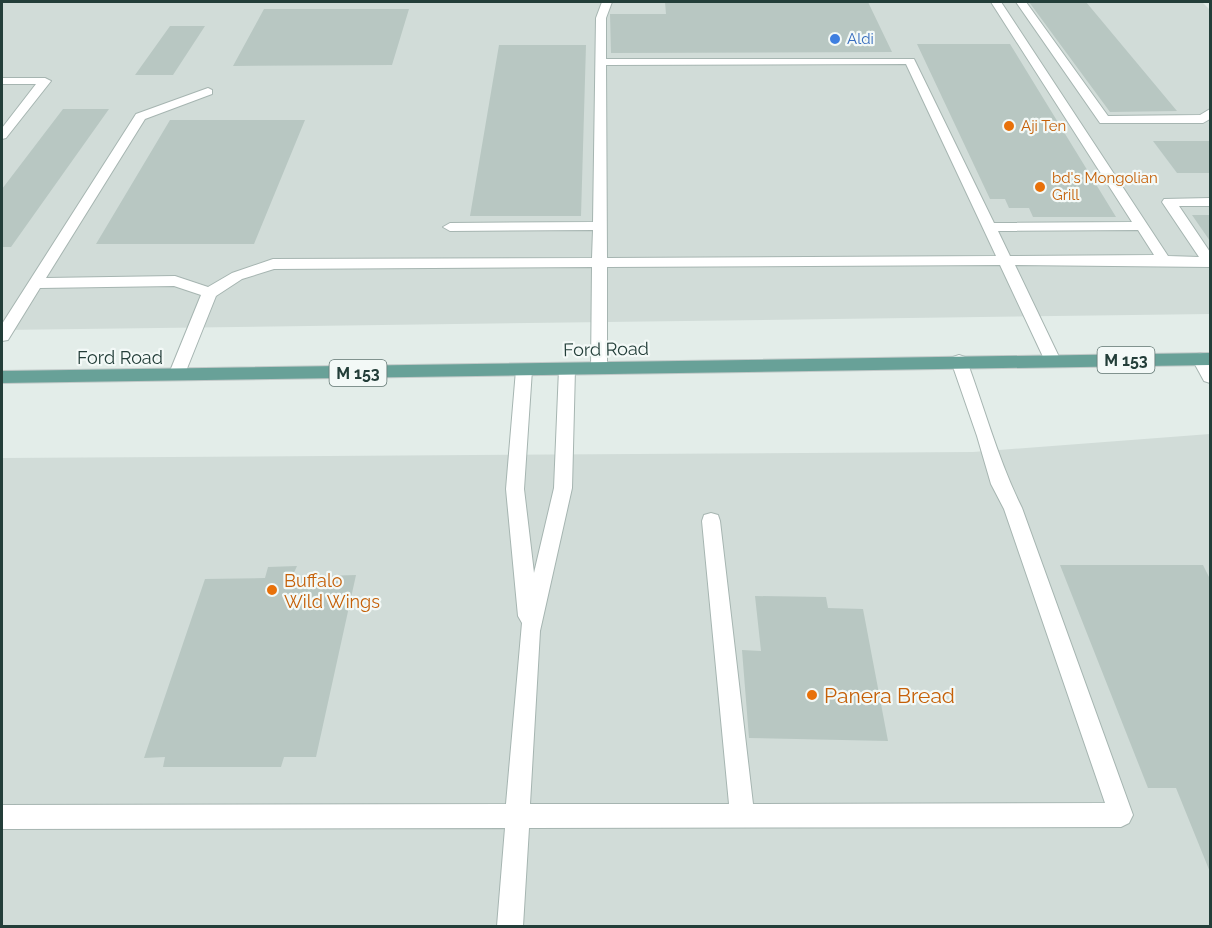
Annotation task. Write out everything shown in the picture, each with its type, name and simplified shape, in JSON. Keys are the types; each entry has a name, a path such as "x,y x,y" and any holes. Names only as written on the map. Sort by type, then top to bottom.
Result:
{"main road":[{"name":"Ford Road","path":"2,377 1205,359"}],"lane":[{"path":"599,369 600,62 601,18 607,2"},
{"path":"996,2 1164,260"},
{"path":"1021,2 1104,120 1203,119 1210,113"},
{"path":"600,62 910,61 1053,361"},
{"path":"2,81 45,81 2,134"},
{"path":"2,336 140,117 208,92"},
{"path":"2,114 19,114"},
{"path":"1210,202 1169,202 1210,262"},
{"path":"450,227 599,226"},
{"path":"990,227 1142,226"},
{"path":"176,376 210,293 237,276 273,264 1164,260 1210,262"},
{"path":"35,283 175,281 210,293"},
{"path":"1205,359 1210,376"},
{"path":"2,817 516,818 1121,815 1013,508 1000,484 986,436 959,361"},
{"path":"510,927 530,631 563,488 567,369"},
{"path":"524,370 514,489 530,631"},
{"path":"711,521 742,816"}],"shaded area":[{"path":"2,2 1202,2 1210,10 1210,314 2,330"},
{"path":"1210,434 1210,926 2,926 2,458 973,452"}],"building":[{"path":"665,2 868,2 892,52 611,53 610,14 666,14"},
{"path":"1029,2 1086,2 1177,111 1110,112"},
{"path":"264,9 409,9 392,65 233,66"},
{"path":"170,26 205,26 173,75 135,75"},
{"path":"917,44 1010,44 1116,217 1033,217 1029,208 1009,208 1005,199 990,199"},
{"path":"499,45 586,45 581,216 470,216"},
{"path":"63,109 109,109 11,247 2,247 2,189"},
{"path":"170,120 305,120 254,244 96,244"},
{"path":"1153,141 1210,141 1210,173 1177,173"},
{"path":"1192,215 1210,215 1210,241"},
{"path":"1060,565 1203,565 1210,579 1210,872 1176,788 1148,788"},
{"path":"297,566 292,577 356,575 316,757 284,757 281,767 163,767 165,757 144,758 205,579 265,578 268,567"},
{"name":"Panera Bread","path":"755,596 826,597 828,608 863,609 888,741 749,738 742,650 761,651"}],"place":[{"name":"Aldi","path":"835,39"},
{"name":"Aji Ten","path":"1009,126"},
{"name":"bd's Mongolian Grill","path":"1040,187"},
{"name":"Buffalo Wild Wings","path":"272,590"},
{"name":"Panera Bread","path":"812,695"}]}
